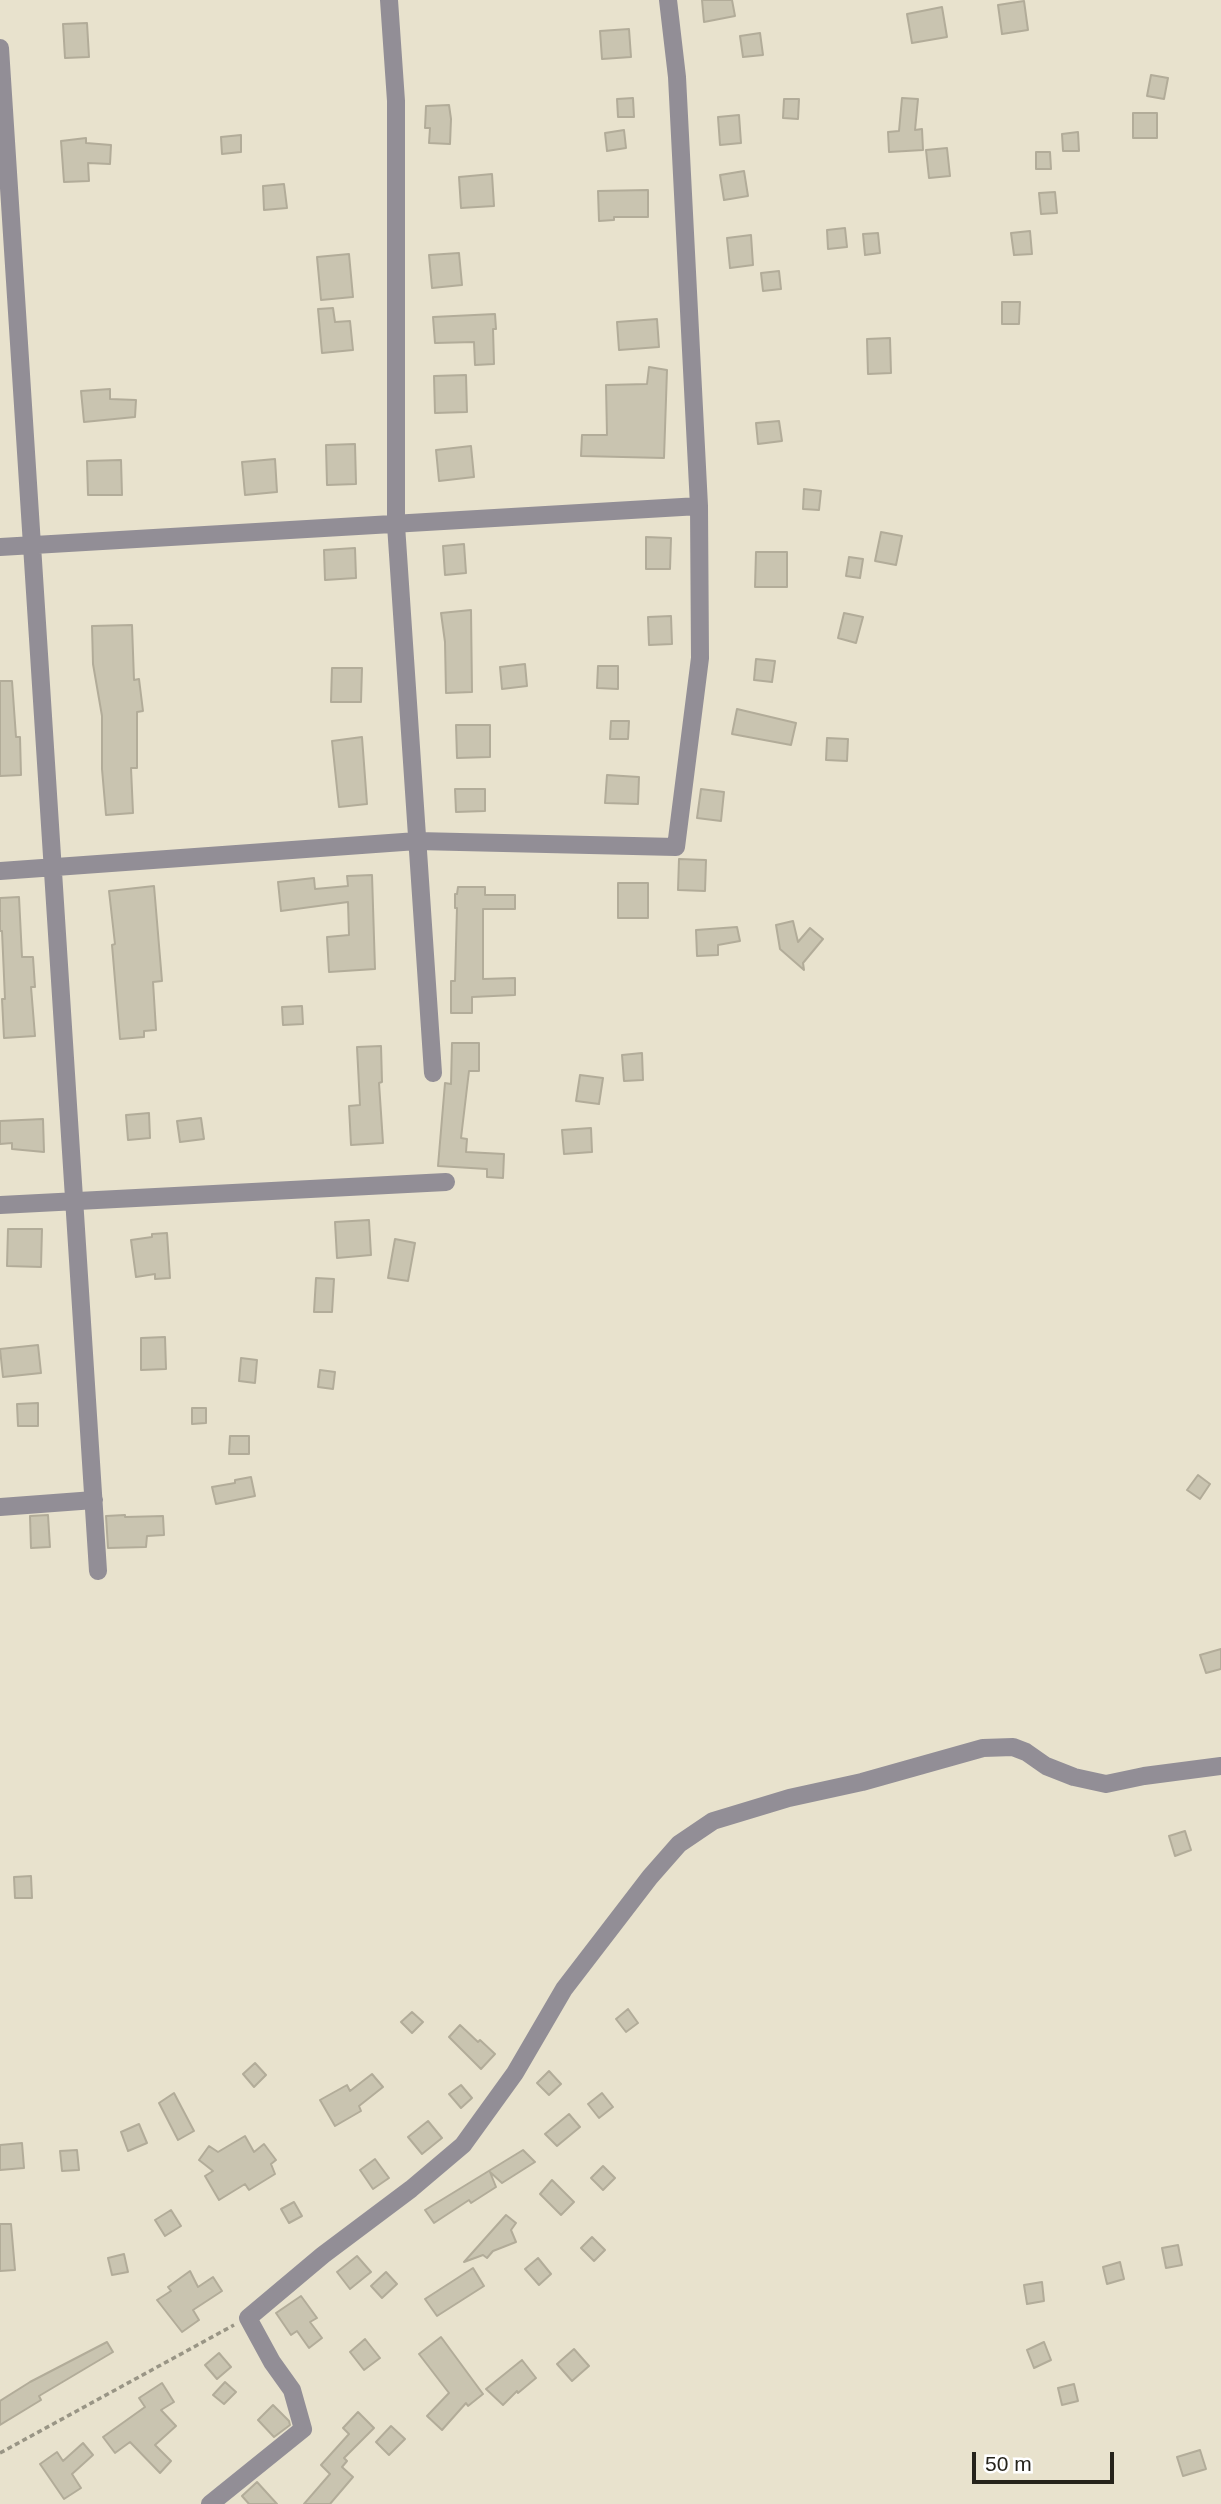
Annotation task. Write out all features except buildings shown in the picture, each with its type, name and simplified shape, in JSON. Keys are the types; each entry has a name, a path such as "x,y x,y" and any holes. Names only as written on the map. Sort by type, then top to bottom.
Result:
{"street":[{"path":"389,0 396,101 396,525 433,1073"},
{"path":"0,871 417,841 676,847 700,658 699,506 677,77 668,0"},
{"path":"0,48 98,1572"},
{"path":"0,547 699,506"},
{"path":"0,1205 446,1182"},
{"path":"0,1507 94,1500"},
{"path":"210,2504 303,2429 292,2390 272,2362 248,2318 463,2145 515,2073 564,1989 650,1877 679,1844 713,1821 789,1798 862,1783 983,1748 1013,1747 1026,1752 1046,1766 1074,1777 1106,1784 1221,1766"}],"path":[{"path":"0,2453 248,2318"}]}
